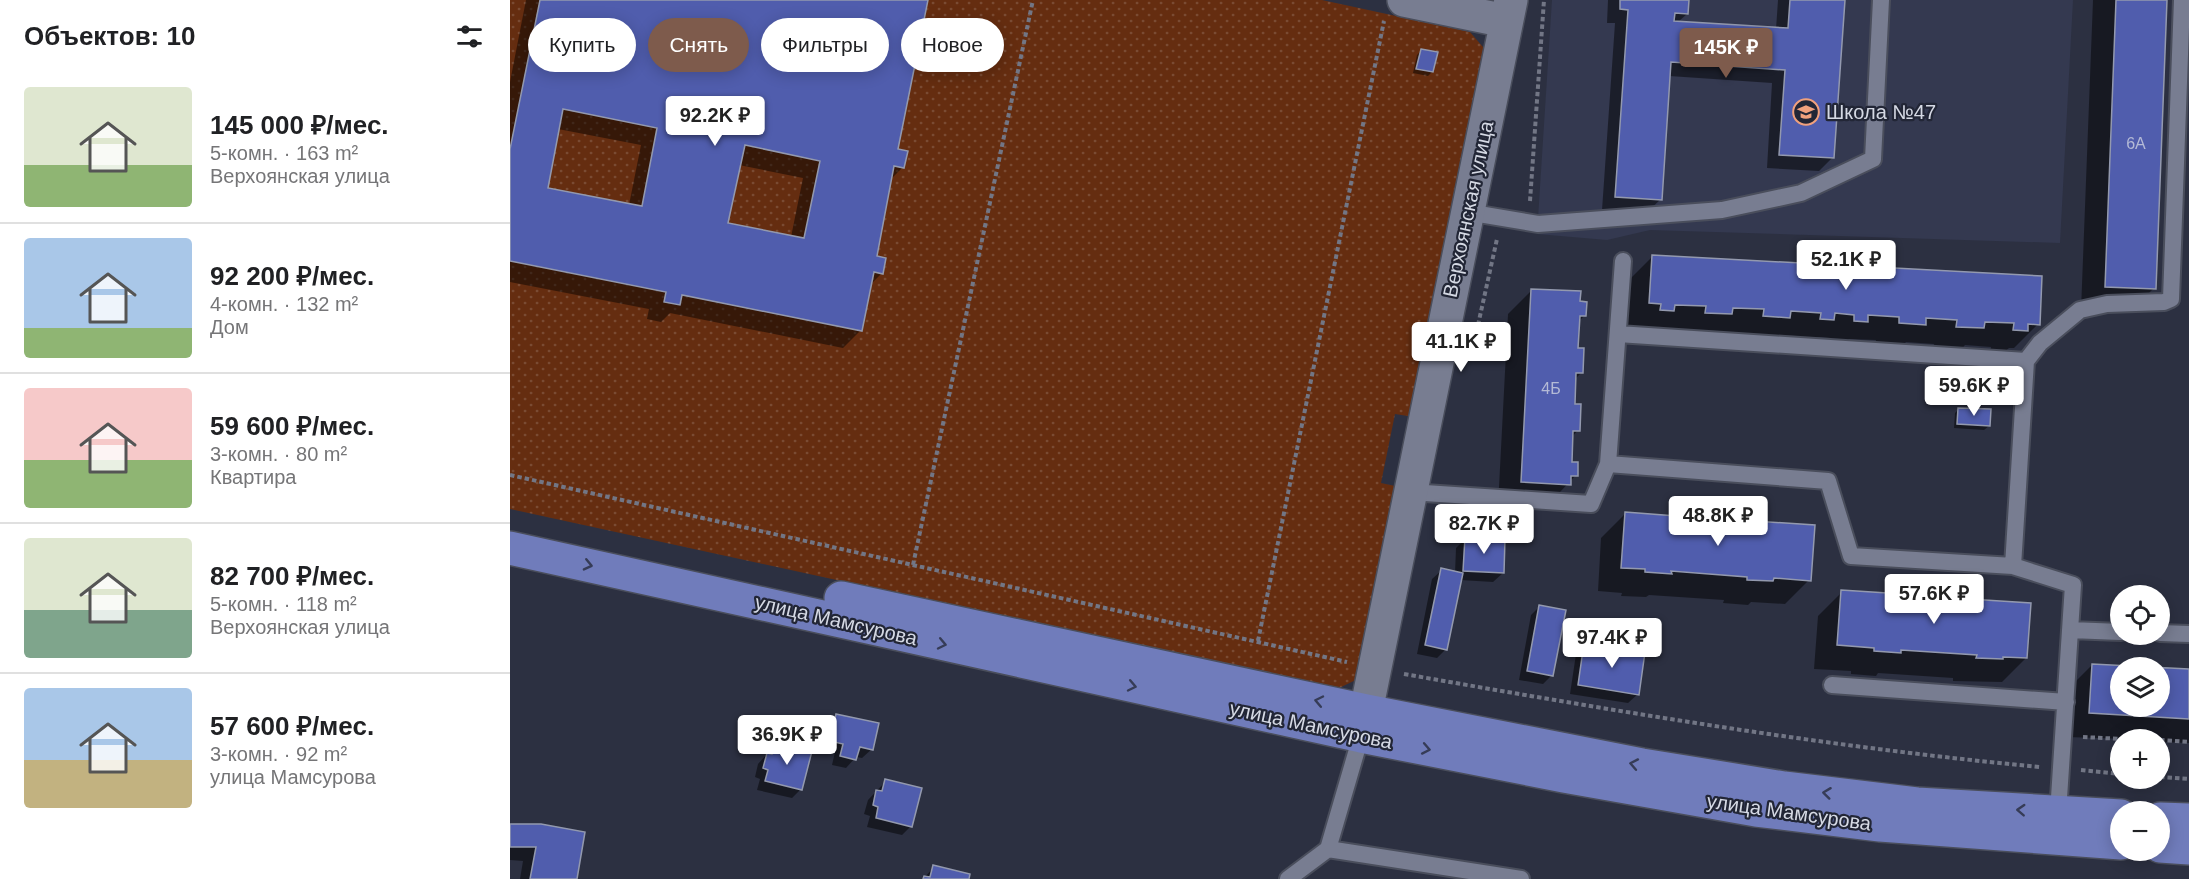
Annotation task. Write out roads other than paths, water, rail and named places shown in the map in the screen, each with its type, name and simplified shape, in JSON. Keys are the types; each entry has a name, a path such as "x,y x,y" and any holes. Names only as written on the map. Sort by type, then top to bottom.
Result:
{"main road":[{"name":"улица Мамсурова","path":"510,527 1363,723 1564,776 1756,810 1881,825 2110,842"},
{"name":"улица Мамсурова","path":"510,548 1363,723 1784,788 1917,804 2110,815"},
{"path":"2170,819 2189,820"},
{"path":"2170,847 2189,848"}],"street":[{"path":"1395,6 1508,10"},
{"name":"Верхоянская улица","path":"1363,723 1508,10"}],"lane":[{"path":"1467,212 1538,224 1722,210 1800,193 1873,159 1881,0"},
{"path":"2013,566 2026,362 2040,343 2080,310 2106,304 2163,302 2171,299 2182,0"},
{"path":"1410,492 1592,504 1608,464 1623,261"},
{"path":"1618,334 2026,362"},
{"path":"1608,464 1828,481 1851,556 2013,566 2073,585 2058,813"},
{"path":"2070,630 2110,632"},
{"path":"2170,633 2189,634"},
{"path":"1832,685 2066,702"},
{"path":"1288,879 1328,849 1363,723"},
{"path":"1328,849 1521,879"}],"place":[{"name":"Школа №47","path":"1806,112"}]}
